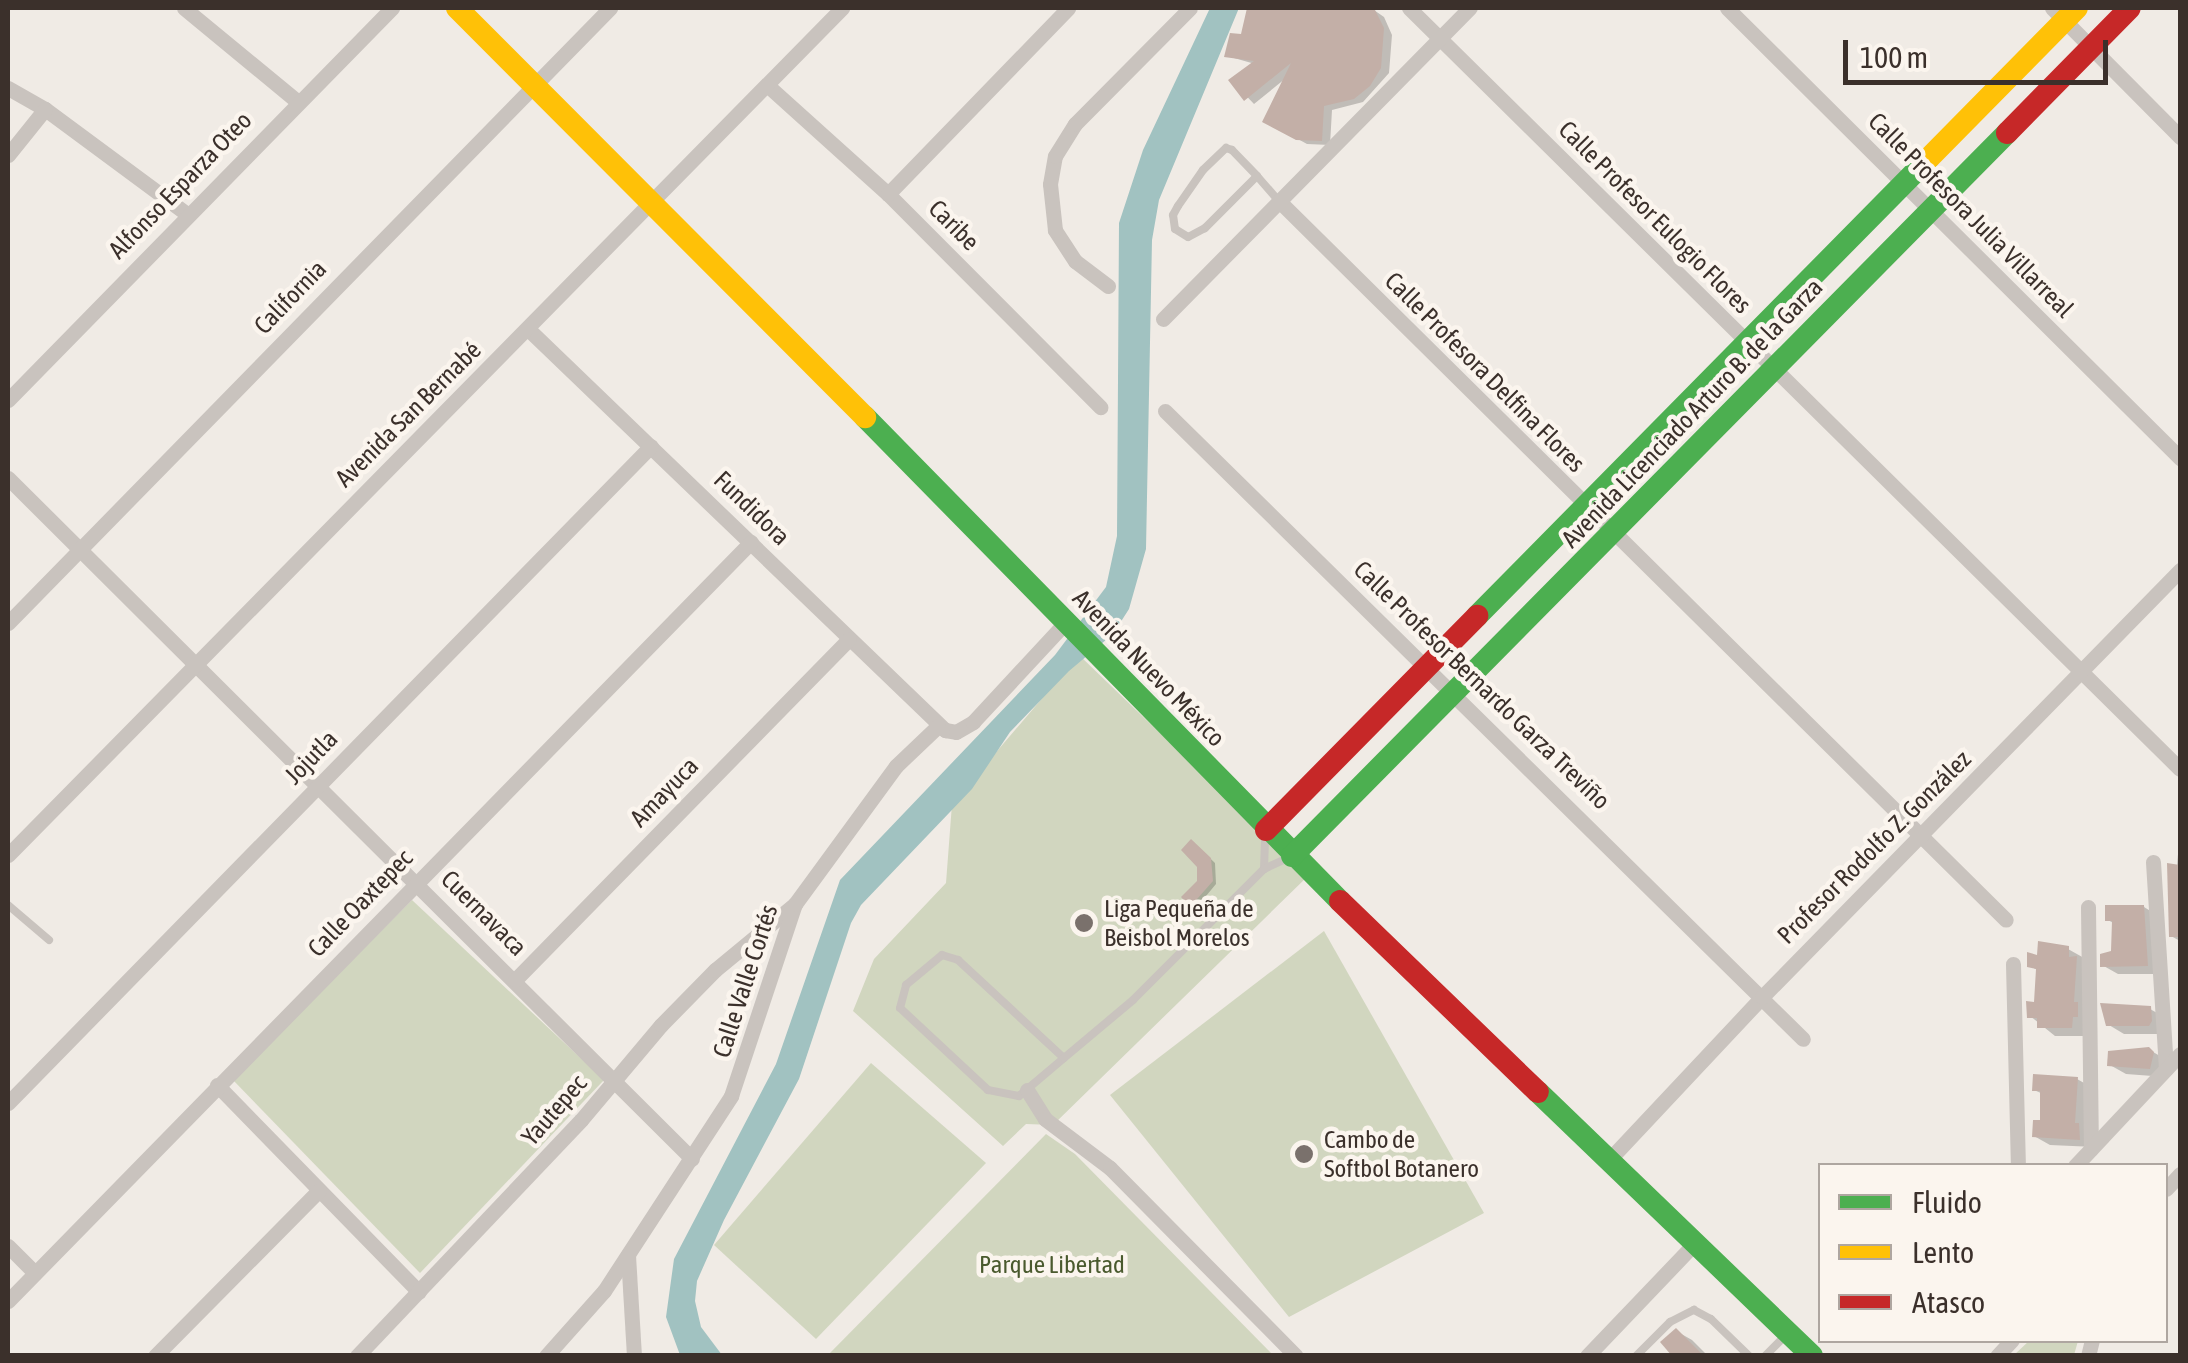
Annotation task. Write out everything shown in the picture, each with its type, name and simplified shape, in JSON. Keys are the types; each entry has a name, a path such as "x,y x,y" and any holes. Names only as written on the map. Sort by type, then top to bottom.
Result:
{"street":[{"path":"184,8 297,101"},
{"name":"Alfonso Esparza Oteo","path":"8,400 392,8"},
{"name":"Avenida Nuevo México","path":"457,8 653,200 1292,856 1812,1356"},
{"name":"California","path":"8,623 610,8"},
{"name":"Avenida San Bernabé","path":"8,855 842,8"},
{"path":"888,194 1068,8"},
{"path":"1108,286 1076,261 1055,230 1050,184 1055,156 1075,124 1190,8"},
{"name":"Calle Profesor Eulogio Flores","path":"1408,8 2180,769"},
{"path":"1163,319 1470,8"},
{"name":"Calle Profesora Julia Villarreal","path":"1728,8 2180,458"},
{"name":"Avenida Licenciado Arturo B. de la Garza","path":"1292,856 2130,8"},
{"path":"2064,12 2090,48 2180,137"},
{"name":"Avenida Licenciado Arturo B. de la Garza","path":"1266,830 1748,344 2064,12"},
{"name":"Caribe","path":"767,85 888,194 1100,407"},
{"path":"8,88 45,109 187,214"},
{"path":"8,155 45,109"},
{"name":"Calle Profesora Delfina Flores","path":"1279,201 1612,535 2006,920"},
{"name":"Fundidora","path":"528,329 938,726"},
{"name":"Calle Profesor Bernardo Garza Treviño","path":"1166,411 1803,1039"},
{"name":"Jojutla","path":"8,1104 652,446"},
{"name":"Cuernavaca","path":"8,478 320,784 692,1159"},
{"name":"Calle Oaxtepec","path":"8,1301 751,542"},
{"name":"Profesor Rodolfo Z. González","path":"1607,1162 1762,996 2180,570"},
{"name":"Calle Valle Cortés","path":"546,1356 604,1291 731,1096 795,904 896,766 938,726 951,732 966,728 1068,624"},
{"name":"Amayuca","path":"516,980 849,639"},
{"path":"2153,862 2166,1069"},
{"name":"Yautepec","path":"357,1356 581,1120 715,970 795,904"},
{"path":"2088,907 2092,1148"},
{"path":"2013,964 2018,1163"},
{"path":"2078,1163 2180,1054"},
{"path":"217,1084 419,1292"},
{"path":"1027,1090 1045,1119 1110,1168 1296,1356"},
{"path":"156,1356 319,1190"},
{"path":"1587,1356 1694,1244"},
{"path":"8,1246 36,1273"},
{"path":"628,1254 634,1356"}],"lane":[{"name":"Calle Profesora Delfina Flores","path":"1257,176 1205,228 1188,236 1178,233 1173,215 1194,181 1219,152 1232,150 1257,176 1279,201"},
{"path":"1264,869 1266,830"},
{"path":"1064,1058 958,960 942,956 934,959 906,985 899,1001 904,1016 988,1090 1013,1097 1027,1090 1134,1000 1264,869 1292,856"},
{"path":"8,905 49,940"},
{"path":"1636,1356 1670,1322 1694,1310 1711,1319 1749,1356"},
{"path":"1765,1356 1788,1333"}],"green space":[{"name":"Liga Pequeña de Beisbol Morelos","path":"1079,655 1308,876 1053,1125 1026,1124 1003,1146 853,1011 874,959 946,883 952,804"},
{"path":"412,900 604,1080 420,1273 233,1080"},
{"name":"Cambo de Softbol Botanero","path":"1324,931 1484,1213 1289,1317 1110,1095"},
{"path":"871,1063 986,1163 816,1339 714,1245"},
{"name":"Parque Libertad","path":"1046,1134 1075,1154 1273,1355 828,1355"},
{"path":"2026,1343 2077,1343 2074,1355 2014,1355"}],"water":[{"path":"1210,8 1239,8 1159,200 1152,240 1146,549 1129,609 1113,634 1069,671 1010,732 972,789 861,905 851,923 799,1079 724,1220 697,1281 695,1301 701,1327 722,1355 680,1355 666,1317 674,1259 776,1064 840,880 1055,655 1106,587 1117,536 1119,223 1143,150"}],"building":[{"path":"1247,8 1374,8 1384,28 1381,68 1370,86 1354,99 1324,106 1322,141 1296,140 1262,122 1291,63 1244,101 1228,80 1254,61 1224,57 1230,33 1241,34"},
{"path":"1191,839 1211,858 1213,881 1190,907 1181,897 1197,881 1197,867 1181,850"},
{"path":"2167,863 2180,865 2180,937 2169,937"},
{"path":"2105,905 2144,905 2148,966 2100,967 2100,954 2111,951 2112,921 2105,921"},
{"path":"2038,941 2069,946 2069,957 2077,956 2074,1002 2078,1002 2078,1017 2073,1017 2072,1028 2037,1028 2037,1018 2027,1018 2026,1001 2034,1002 2036,969 2027,967 2027,952 2037,955"},
{"path":"2100,1003 2151,1006 2152,1021 2149,1026 2106,1026"},
{"path":"2149,1047 2154,1052 2150,1069 2107,1066 2108,1051"},
{"path":"2033,1074 2078,1077 2075,1123 2079,1123 2080,1140 2032,1137 2033,1120 2040,1120 2040,1091 2032,1091"},
{"path":"1676,1328 1704,1356 1672,1356 1660,1342"}],"traffic: fast":[{"path":"1292,856 2007,133"},
{"path":"1477,616 1928,159"},
{"path":"865,417 1340,901"},
{"path":"1538,1092 1812,1356"}],"traffic: slow":[{"path":"457,8 865,417"},
{"path":"1928,159 2077,8"}],"traffic: jam":[{"path":"2007,133 2130,8"},
{"path":"1266,830 1477,616"},
{"path":"1340,901 1538,1092"}],"place":[{"name":"Liga Pequeña de Beisbol Morelos","path":"1084,923"},
{"name":"Cambo de Softbol Botanero","path":"1304,1154"}]}
